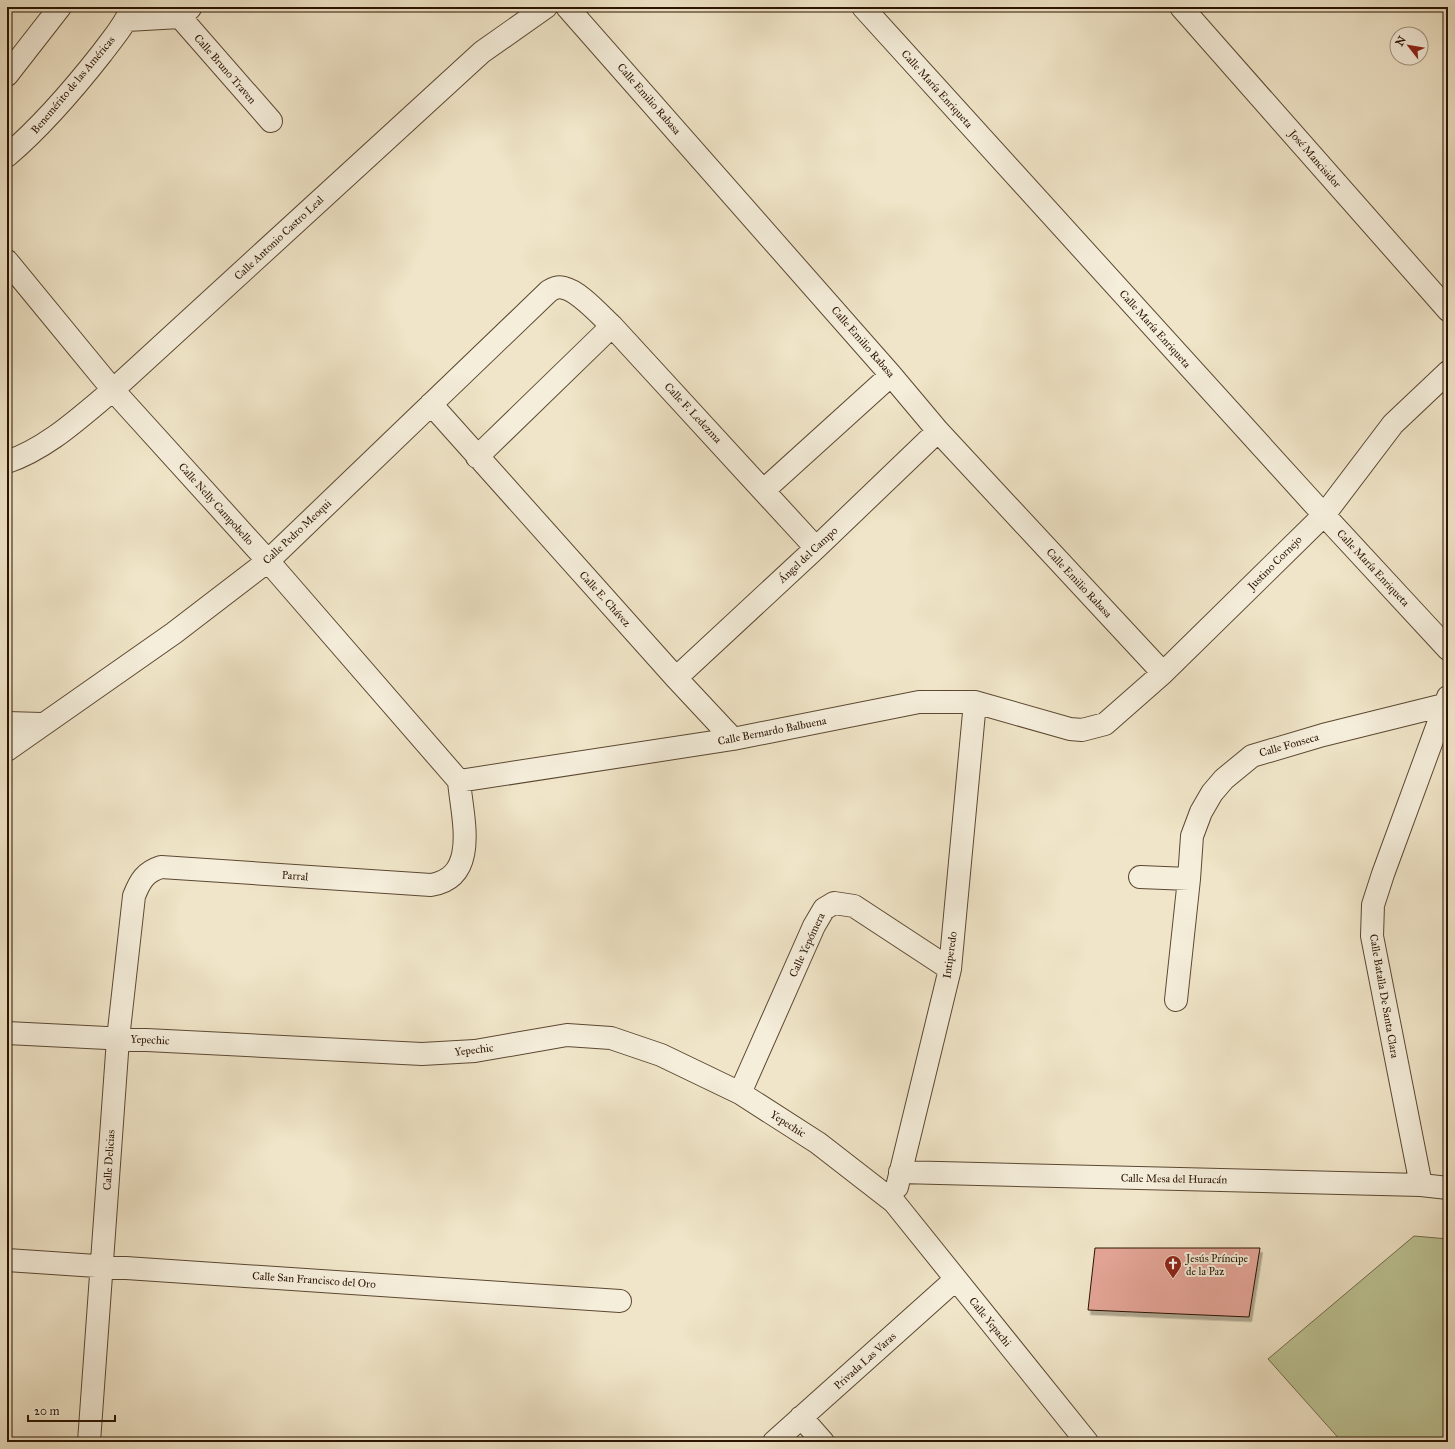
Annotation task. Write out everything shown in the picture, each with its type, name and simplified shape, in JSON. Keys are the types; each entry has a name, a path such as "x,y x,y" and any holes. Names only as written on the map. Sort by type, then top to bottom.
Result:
{"street":[{"path":"7,75 60,7"},
{"name":"Calle Antonio Castro Leal","path":"7,462 40,447 68,428 113,390 482,52 546,7"},
{"name":"Calle Emilio Rabasa","path":"567,7 891,375 938,431 1164,674"},
{"name":"Calle María Enriqueta","path":"863,7 1324,515 1448,649"},
{"name":"José Mancisidor","path":"1181,7 1448,310"},
{"path":"129,13 185,12"},
{"name":"Calle Bruno Traven","path":"185,12 271,121"},
{"name":"Benemérito de las Américas","path":"7,156 31,136 70,91 129,13"},
{"name":"Calle Nelly Campobello","path":"7,261 113,390 268,561 459,782"},
{"name":"Calle Pedro Meoqui","path":"7,750 42,724 174,633 268,561 549,291 556,287 563,287"},
{"name":"Calle F. Ledezma","path":"563,287 575,293 612,326 816,548"},
{"path":"477,458 612,326"},
{"name":"Justino Cornejo","path":"1082,730 1104,724 1164,674 1324,515 1393,424 1448,372"},
{"path":"764,490 891,375"},
{"name":"Calle E. Chávez","path":"431,404 477,458 733,739"},
{"name":"Ángel del Campo","path":"676,678 816,548 938,431"},
{"name":"Calle Fonseca","path":"1176,1000 1192,836 1201,812 1212,793 1220,784 1252,756 1446,701"},
{"name":"Calle Batalla De Santa Clara","path":"1421,1185 1372,936 1374,904 1383,874 1446,701"},
{"name":"Calle Bernardo Balbuena","path":"459,782 733,739 919,702 975,702 1070,729 1082,730"},
{"name":"Intiperedo","path":"894,1202 950,969 975,702"},
{"path":"7,723 42,724"},
{"name":"Parral","path":"141,880 150,871 161,867 431,885 443,883 459,868 465,849 459,782"},
{"path":"1140,877 1189,879"},
{"name":"Calle Delicias","path":"89,1442 118,1039 134,896 141,880"},
{"name":"Calle Yepómera","path":"740,1093 814,926 824,909 834,903 854,906 950,969"},
{"name":"Yepechic","path":"7,1033 422,1054 475,1052 567,1034 611,1038 661,1055 740,1093 818,1143 894,1202"},
{"name":"Calle Mesa del Huracán","path":"900,1172 1421,1185 1448,1188"},
{"name":"Calle Yepachi","path":"894,1202 1087,1442"},
{"name":"Calle San Francisco del Oro","path":"7,1260 620,1301"},
{"name":"Privada Las Varas","path":"774,1442 956,1279"},
{"path":"801,1417 823,1442"}],"green space":[{"path":"1414,1236 1448,1239 1448,1442 1342,1442 1268,1359"}],"building":[{"name":"Jesús Príncipe de la Paz","path":"1095,1248 1260,1248 1249,1317 1088,1310"}],"place":[{"name":"Jesús Príncipe de la Paz","path":"1173,1279"}]}
